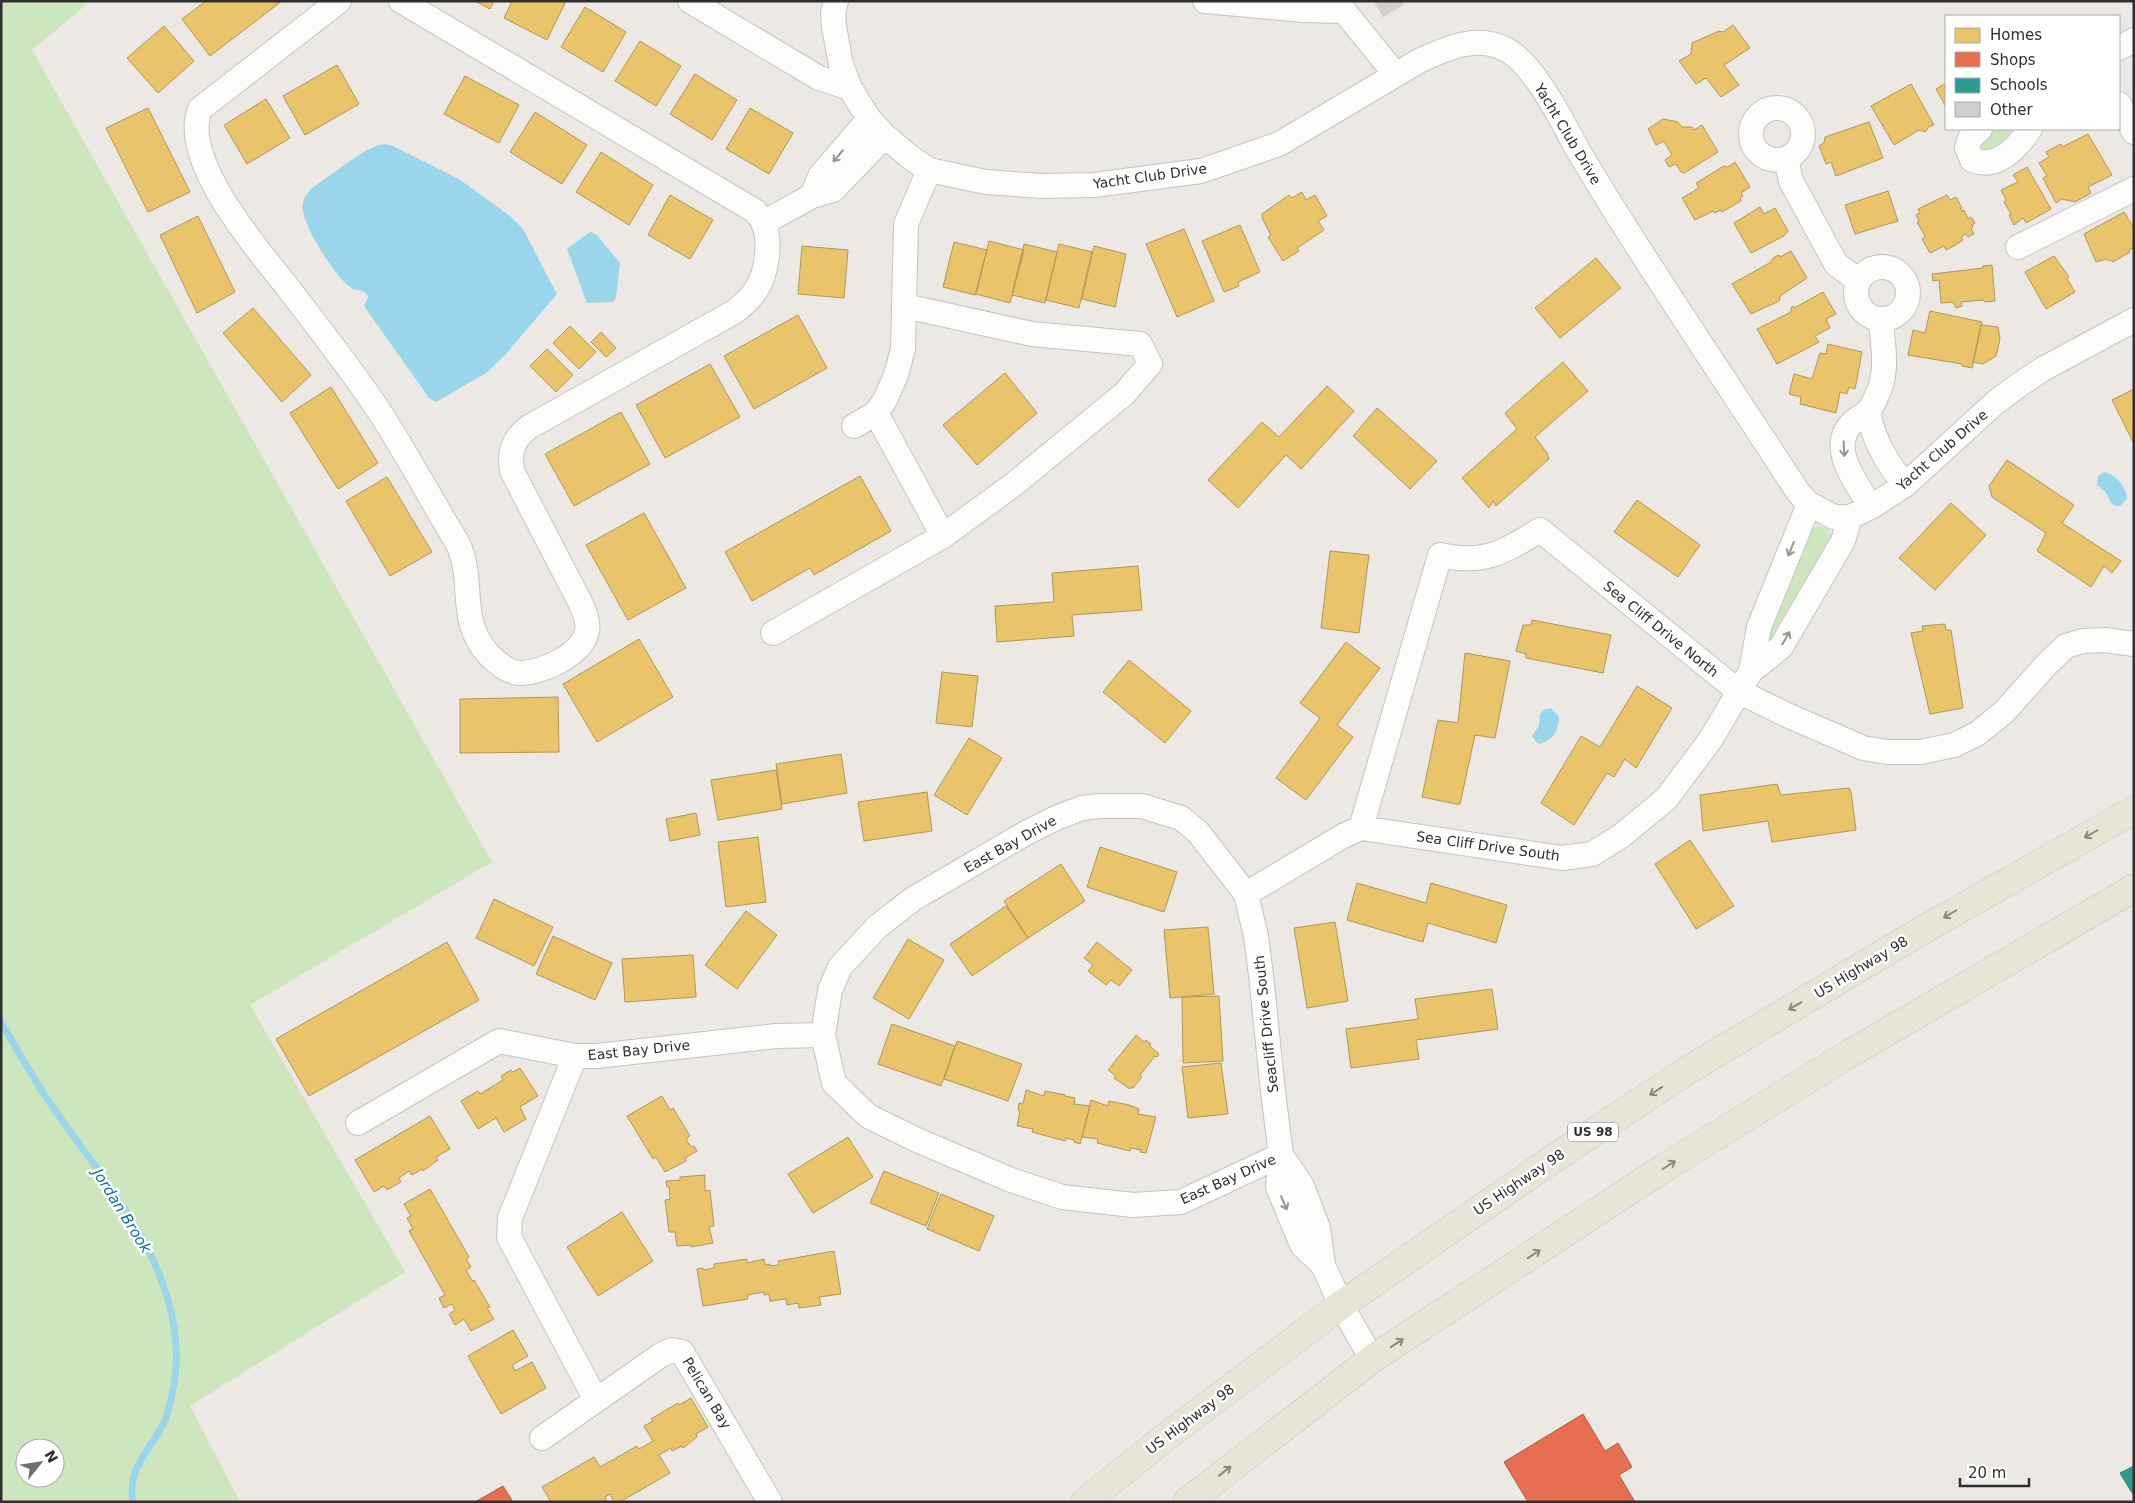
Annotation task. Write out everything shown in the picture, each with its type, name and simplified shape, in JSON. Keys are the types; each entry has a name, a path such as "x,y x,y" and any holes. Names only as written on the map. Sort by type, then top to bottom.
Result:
{"main road":[{"name":"US Highway 98","path":"1085,1502 1167,1436 1341,1305 1553,1159 1688,1070 1921,931 2134,810"},
{"path":"1187,1502 1372,1359 1675,1161 1849,1054 2134,888"}],"street":[{"path":"339,1 200,109 196,117 198,143 208,172 221,197 247,238 288,289 381,414 453,536 465,563 470,622 476,638 500,666 518,673 537,672 558,662 572,652 584,640 588,630 586,616 580,602 512,471 510,460 513,446 519,435 538,422 734,312 757,289 762,276 767,242 763,223 755,211 401,1"},
{"path":"690,1 819,78 850,88"},
{"name":"Yacht Club Drive","path":"836,1 834,13 836,44 840,64 850,88 877,127 910,157 929,170 986,182 1041,186 1094,185 1201,171 1279,144 1396,75 1443,50 1467,43 1488,43 1506,49 1520,61 1545,91 1618,216 1798,492 1809,504 1834,517 1850,517 1905,485 1996,402 2019,385 2043,369 2134,320"},
{"path":"1205,1 1303,10 1344,11 1396,75"},
{"path":"2120,47 2134,40"},
{"path":"2120,108 2134,132"},
{"path":"763,223 812,196 833,190 877,127"},
{"path":"1979,130 1970,138 1966,148 1972,160 1982,164 1992,163 2005,156 2029,130"},
{"path":"1786,159 1791,181 1836,264 1859,282"},
{"path":"854,426 876,413 885,400 903,349 906,224 929,170"},
{"path":"2018,247 2134,188"},
{"path":"1879,268 1887,268 1902,276 1907,292 1903,308 1897,314 1881,319 1865,313 1860,306 1856,290 1859,282 1870,270 1879,268"},
{"path":"773,633 943,536 1013,485 1124,394 1150,364 1140,344 1032,334 905,306"},
{"path":"1871,506 1848,469 1843,445 1846,431 1850,425 1868,412 1880,387 1885,366 1881,319"},
{"path":"1868,412 1872,432 1880,451 1905,485"},
{"path":"876,413 943,536"},
{"path":"1751,671 1759,627 1809,504"},
{"path":"1751,671 1781,647 1843,541 1850,517"},
{"name":"Sea Cliff Drive North","path":"1361,828 1440,555 1461,560 1490,556 1509,549 1540,530 1738,691 1787,716 1864,748 1888,752 1921,752 1954,745 1977,734 2004,712 2047,664 2066,646 2083,641 2104,640 2134,644"},
{"name":"Sea Cliff Drive South","path":"1361,828 1562,858 1592,854 1621,836 1666,799 1711,739 1751,671"},
{"name":"East Bay Drive","path":"1246,894 1198,832 1181,818 1142,806 1082,808 1056,818 992,851 913,899 877,927 840,967 830,990 823,1035 834,1083 868,1116 917,1140 1011,1180 1062,1196 1133,1205 1181,1202 1281,1156"},
{"path":"1246,894 1343,836 1361,828"},
{"name":"Seacliff Drive South","path":"1246,894 1256,936 1281,1156 1278,1188 1302,1245 1323,1265 1341,1305 1372,1359"},
{"name":"East Bay Drive","path":"358,1122 498,1041 575,1056 597,1056 778,1036 823,1035"},
{"path":"575,1056 510,1218 509,1237 596,1400"},
{"name":"Pelican Bay","path":"542,1438 661,1355 672,1350 682,1352 770,1502"}],"green space":[{"path":"1,1 91,1 32,50 492,862 250,1005 405,1272 190,1406 240,1502 1,1502"},
{"path":"1991,130 2020,130 1985,158 1975,141"},
{"path":"1820,526 1827,528 1834,538 1774,645 1762,640 1807,533"}],"water":[{"path":"385,144 393,146 459,179 510,216 523,229 557,294 505,355 486,373 436,402 429,398 364,306 368,297 366,294 355,290 343,281 327,260 306,222 303,211 305,197 314,187 363,153"},
{"path":"590,232 596,234 620,263 616,298 613,302 587,303 567,249"},
{"path":"2105,472 2117,479 2125,490 2127,499 2120,506 2112,504 2105,492 2097,485 2098,476"},
{"path":"1551,708 1559,717 1558,726 1551,738 1538,744 1532,736 1539,726 1540,714 1544,710"}],"building: Homes":[{"path":"206,1 282,1 210,56 182,19"},
{"path":"475,1 494,1 490,9"},
{"path":"512,1 566,1 547,40 504,18"},
{"path":"585,7 626,32 603,72 561,47"},
{"path":"1733,25 1750,48 1724,65 1739,85 1721,97 1706,78 1696,84 1679,61 1691,54 1692,43 1719,31 1723,32"},
{"path":"164,26 194,61 158,93 127,58"},
{"path":"640,41 681,66 656,106 615,81"},
{"path":"337,65 359,104 305,135 283,96"},
{"path":"695,74 737,100 712,140 670,114"},
{"path":"465,76 519,105 499,143 444,114"},
{"path":"1911,84 1934,125 1930,126 1925,132 1919,130 1894,145 1871,106"},
{"path":"1945,84 1945,105 1936,89"},
{"path":"266,99 290,138 247,164 224,125"},
{"path":"148,108 190,192 148,212 106,128"},
{"path":"750,108 793,133 769,174 726,149"},
{"path":"535,112 587,145 562,184 510,152"},
{"path":"1663,119 1678,122 1682,127 1692,127 1694,130 1702,125 1718,152 1684,173 1681,172 1676,164 1669,167 1665,160 1672,155 1664,141 1656,145 1648,129"},
{"path":"1869,122 1883,158 1836,176 1831,162 1826,164 1819,146 1824,143 1825,137"},
{"path":"2088,134 2112,175 2088,187 2091,193 2075,202 2062,199 2056,203 2043,178 2047,176 2039,163 2049,157 2046,152 2061,144 2062,147"},
{"path":"601,152 653,185 629,225 576,192"},
{"path":"1735,162 1750,187 1741,193 1743,196 1740,198 1741,201 1722,212 1721,210 1714,213 1713,211 1695,220 1682,198 1699,188 1696,183 1724,166 1728,167"},
{"path":"2027,167 2051,209 2026,223 2023,218 2014,225 2001,190 2018,182 2013,175"},
{"path":"1888,191 1898,221 1855,234 1845,205"},
{"path":"1302,192 1306,200 1315,195 1327,216 1318,221 1324,230 1297,248 1299,251 1283,261 1268,237 1271,235 1262,218 1262,214 1289,195 1292,198"},
{"path":"670,195 713,220 690,259 648,235"},
{"path":"1947,195 1950,200 1956,197 1962,208 1960,209 1964,210 1968,219 1971,217 1975,223 1971,229 1974,234 1968,237 1966,234 1961,237 1963,240 1946,250 1944,246 1930,253 1922,239 1925,236 1917,222 1919,221 1916,215 1920,213 1918,209"},
{"path":"1760,207 1764,214 1775,208 1788,231 1784,236 1751,253 1734,223"},
{"path":"2124,212 2134,228 2134,247 2129,250 2130,252 2113,262 2106,259 2096,262 2084,234"},
{"path":"198,216 235,292 197,313 160,235"},
{"path":"1240,225 1260,272 1238,282 1239,286 1224,292 1202,241"},
{"path":"1184,229 1214,301 1177,317 1146,244"},
{"path":"989,241 1024,250 1010,303 976,294"},
{"path":"954,242 987,250 975,295 943,287"},
{"path":"1024,244 1057,252 1045,303 1012,295"},
{"path":"1059,244 1092,252 1079,308 1046,300"},
{"path":"802,246 848,250 844,298 798,294"},
{"path":"1094,246 1126,254 1115,307 1082,299"},
{"path":"1791,251 1807,278 1780,296 1779,301 1751,314 1732,284 1771,262 1773,258 1779,255 1780,257"},
{"path":"2054,256 2069,277 2067,279 2075,292 2046,309 2025,272"},
{"path":"1596,258 1621,288 1560,338 1535,308"},
{"path":"1992,265 1995,301 1961,302 1962,306 1956,308 1953,302 1941,303 1939,280 1933,281 1932,274 1983,268 1983,266"},
{"path":"1823,292 1836,314 1826,319 1830,328 1815,336 1819,342 1777,364 1757,329 1791,312 1793,306 1794,308"},
{"path":"253,308 311,375 282,402 223,333"},
{"path":"1930,311 1982,322 1972,368 1962,366 1962,364 1908,355 1913,330 1925,333"},
{"path":"798,315 827,368 754,409 724,356"},
{"path":"1981,325 1998,327 2000,339 1996,356 1983,364 1973,362"},
{"path":"570,326 596,352 579,369 553,343"},
{"path":"601,332 616,348 606,357 591,342"},
{"path":"1828,344 1862,352 1855,389 1849,387 1847,394 1840,392 1836,413 1800,404 1801,397 1789,394 1794,374 1812,379 1820,353 1826,354"},
{"path":"547,349 573,375 556,392 530,366"},
{"path":"1563,362 1588,391 1535,437 1547,453 1549,459 1496,506 1493,501 1489,508 1462,478 1517,429 1505,413"},
{"path":"710,364 740,417 665,458 636,405"},
{"path":"1005,373 1037,413 977,465 943,425"},
{"path":"1327,386 1354,411 1301,469 1286,455 1238,508 1208,480 1262,422 1279,437"},
{"path":"331,387 378,463 338,489 290,413"},
{"path":"2134,389 2134,444 2112,400"},
{"path":"1377,408 1437,461 1410,489 1353,436"},
{"path":"621,412 650,464 574,506 545,454"},
{"path":"2007,460 2074,505 2062,523 2121,561 2112,573 2104,566 2091,587 2037,551 2046,533 1992,497 1989,486"},
{"path":"860,476 891,531 814,575 810,568 752,601 725,552"},
{"path":"387,477 432,552 390,576 346,501"},
{"path":"1637,500 1700,545 1678,577 1614,532"},
{"path":"1951,503 1986,535 1935,590 1899,558"},
{"path":"644,513 686,588 628,620 586,545"},
{"path":"1330,551 1369,555 1359,633 1321,628"},
{"path":"1138,566 1142,610 1072,615 1074,636 997,642 995,606 1054,602 1052,573"},
{"path":"1532,620 1611,635 1603,673 1526,658 1526,654 1516,651 1523,625 1531,625"},
{"path":"1945,624 1946,630 1951,630 1963,708 1930,714 1911,633 1923,631 1922,626"},
{"path":"639,639 673,697 597,742 563,684"},
{"path":"1346,642 1380,668 1337,725 1353,737 1306,800 1276,778 1320,718 1300,703"},
{"path":"1465,653 1510,661 1495,738 1475,735 1460,804 1456,804 1422,797 1438,720 1458,723"},
{"path":"1129,660 1191,711 1165,743 1103,692"},
{"path":"942,672 978,676 972,727 936,723"},
{"path":"1637,686 1672,708 1636,768 1625,759 1614,777 1607,773 1574,825 1541,803 1581,736 1600,747"},
{"path":"558,697 559,752 460,753 460,699"},
{"path":"969,738 1002,758 967,815 934,795"},
{"path":"841,754 847,793 782,804 776,764"},
{"path":"776,770 782,809 718,820 711,780"},
{"path":"1777,784 1781,795 1849,788 1856,830 1772,842 1768,821 1703,831 1700,795"},
{"path":"927,792 932,831 864,841 858,802"},
{"path":"696,813 700,835 670,841 666,819"},
{"path":"758,837 766,902 726,907 718,842"},
{"path":"1690,840 1734,906 1696,929 1655,864"},
{"path":"1100,847 1177,872 1164,912 1087,887"},
{"path":"1061,864 1085,901 1028,938 1004,901"},
{"path":"1357,883 1426,903 1431,883 1507,905 1496,943 1428,923 1423,942 1347,920"},
{"path":"494,899 553,927 534,966 476,938"},
{"path":"1006,906 1028,938 972,976 950,944"},
{"path":"746,911 777,935 737,989 705,965"},
{"path":"1335,922 1348,1001 1307,1008 1294,928"},
{"path":"1208,927 1214,994 1170,998 1164,930"},
{"path":"553,936 612,963 595,1000 536,974"},
{"path":"908,939 944,960 909,1019 873,998"},
{"path":"447,942 479,1000 309,1096 276,1039"},
{"path":"1097,942 1132,970 1119,986 1111,980 1106,985 1088,971 1093,965 1084,958"},
{"path":"693,955 696,997 625,1002 622,959"},
{"path":"1492,989 1498,1029 1416,1040 1419,1059 1351,1068 1346,1029 1418,1019 1415,999"},
{"path":"1219,996 1223,1061 1183,1063 1182,997"},
{"path":"892,1024 955,1046 941,1086 878,1064"},
{"path":"1136,1035 1144,1042 1146,1040 1151,1044 1149,1045 1159,1054 1157,1057 1155,1056 1140,1075 1142,1077 1130,1089 1114,1078 1116,1076 1108,1070"},
{"path":"957,1041 1022,1064 1008,1101 944,1079"},
{"path":"1221,1063 1228,1114 1188,1118 1182,1067"},
{"path":"520,1068 538,1096 520,1107 526,1119 504,1132 496,1118 478,1129 461,1101 478,1091 480,1094 503,1080 501,1076 511,1070 513,1072"},
{"path":"1026,1090 1044,1096 1045,1091 1065,1095 1075,1098 1074,1104 1090,1106 1080,1144 1074,1142 1074,1140 1066,1138 1065,1141 1032,1132 1033,1129 1017,1126 1020,1111 1018,1110 1019,1103 1023,1104"},
{"path":"662,1096 670,1110 673,1108 690,1136 686,1139 691,1147 694,1146 697,1151 685,1158 686,1161 665,1172 656,1157 653,1159 627,1116"},
{"path":"1091,1100 1108,1106 1109,1101 1129,1105 1139,1109 1138,1114 1156,1117 1146,1153 1140,1152 1141,1150 1131,1148 1130,1151 1097,1143 1098,1139 1082,1137"},
{"path":"430,1116 450,1149 436,1157 438,1160 423,1171 422,1169 412,1175 409,1171 399,1178 401,1182 387,1190 384,1186 374,1192 355,1160"},
{"path":"848,1137 873,1177 813,1213 788,1174"},
{"path":"884,1171 939,1193 926,1226 870,1203"},
{"path":"705,1175 705,1191 710,1190 714,1226 709,1227 713,1243 691,1247 691,1245 677,1246 675,1232 669,1232 665,1200 670,1199 669,1187 667,1187 666,1181 680,1180 680,1177"},
{"path":"430,1189 469,1257 466,1259 471,1267 466,1270 490,1307 487,1308 494,1319 471,1331 464,1319 455,1325 449,1314 455,1310 452,1304 444,1308 439,1298 445,1295 409,1231 413,1229 407,1218 411,1216 404,1204"},
{"path":"941,1194 994,1216 979,1251 927,1229"},
{"path":"622,1212 653,1261 598,1296 567,1247"},
{"path":"834,1251 841,1294 819,1297 821,1305 799,1308 798,1303 787,1305 786,1299 770,1301 769,1294 764,1295 764,1292 747,1295 748,1299 703,1306 697,1269 714,1268 714,1264 747,1259 747,1263 764,1259 765,1265 779,1265 778,1261"},
{"path":"513,1330 528,1356 512,1365 515,1371 532,1362 546,1388 501,1414 468,1356"},
{"path":"691,1398 708,1427 696,1434 697,1437 683,1448 682,1446 672,1451 671,1448 659,1455 670,1473 620,1502 614,1502 610,1494 605,1497 607,1501 605,1502 551,1502 542,1487 594,1457 600,1467 637,1446 639,1449 653,1441 644,1426 653,1421 651,1419 678,1403 679,1405"}],"building: Shops":[{"path":"1583,1414 1605,1451 1618,1443 1632,1467 1619,1475 1635,1502 1528,1502 1504,1462"},
{"path":"503,1486 513,1502 475,1502"}],"building: Schools":[{"path":"2134,1466 2134,1496 2120,1473"}],"building: Other":[{"path":"1374,1 1402,1 1404,4 1383,17"}],"waterway":[{"name":"Jordan Brook","path":"1,1022 43,1093 136,1226 153,1260 166,1294 175,1330 176,1368 173,1387 165,1420 142,1458 133,1478 133,1502"}]}
